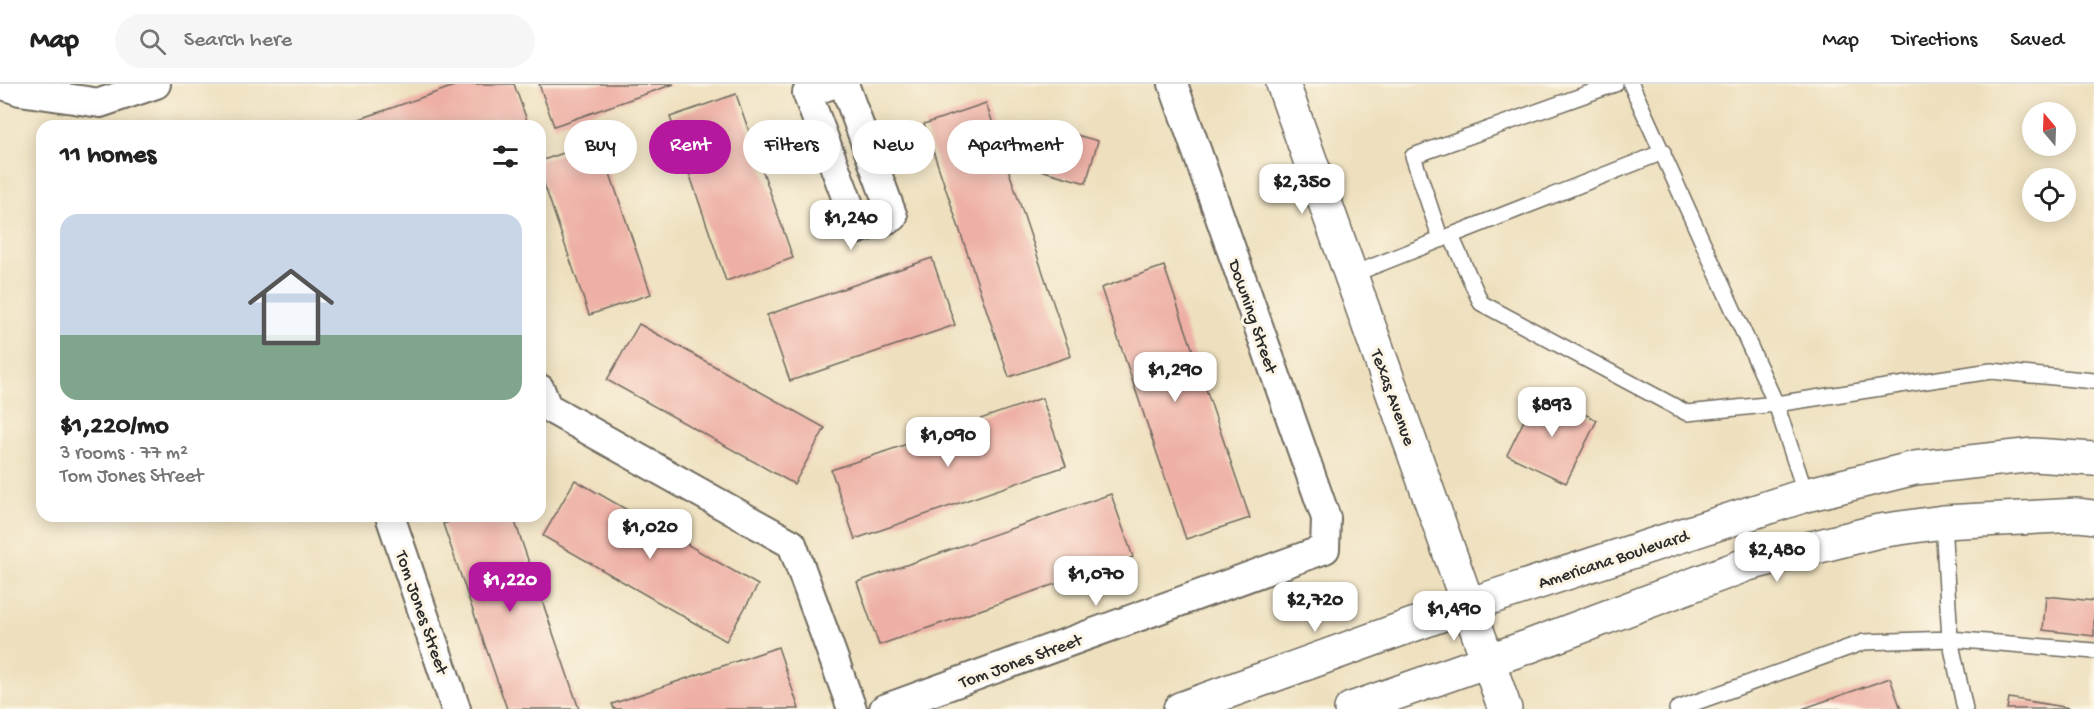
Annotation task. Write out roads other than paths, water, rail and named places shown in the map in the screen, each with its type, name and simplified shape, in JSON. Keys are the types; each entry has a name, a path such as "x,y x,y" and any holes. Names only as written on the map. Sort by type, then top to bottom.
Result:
{"main road":[{"name":"Texas Avenue","path":"1283,84 1505,709"},
{"name":"Americana Boulevard","path":"1180,709 1468,605 1806,495 1915,468 2034,455 2094,459"},
{"path":"1352,709 1748,564 1879,531 1943,522 2078,515 2094,517"}],"street":[{"path":"0,84 20,91 88,92 100,103 156,84"},
{"path":"833,84 807,93 858,229 893,217 844,84"},
{"name":"Downing Street","path":"1173,84 1326,518 1325,549"},
{"path":"546,404 792,544 852,709"},
{"name":"Tom Jones Street","path":"392,522 456,709"},
{"name":"Tom Jones Street","path":"884,709 1325,549"}],"lane":[{"path":"1615,84 1413,156 1446,238 1481,303 1687,414 1776,404 1990,371 2094,381"},
{"path":"1631,84 1776,404 1806,495"},
{"path":"1351,275 1663,152"},
{"path":"1943,522 1950,639 1965,709"},
{"path":"1677,709 1864,642 1950,639 2094,651"}]}
